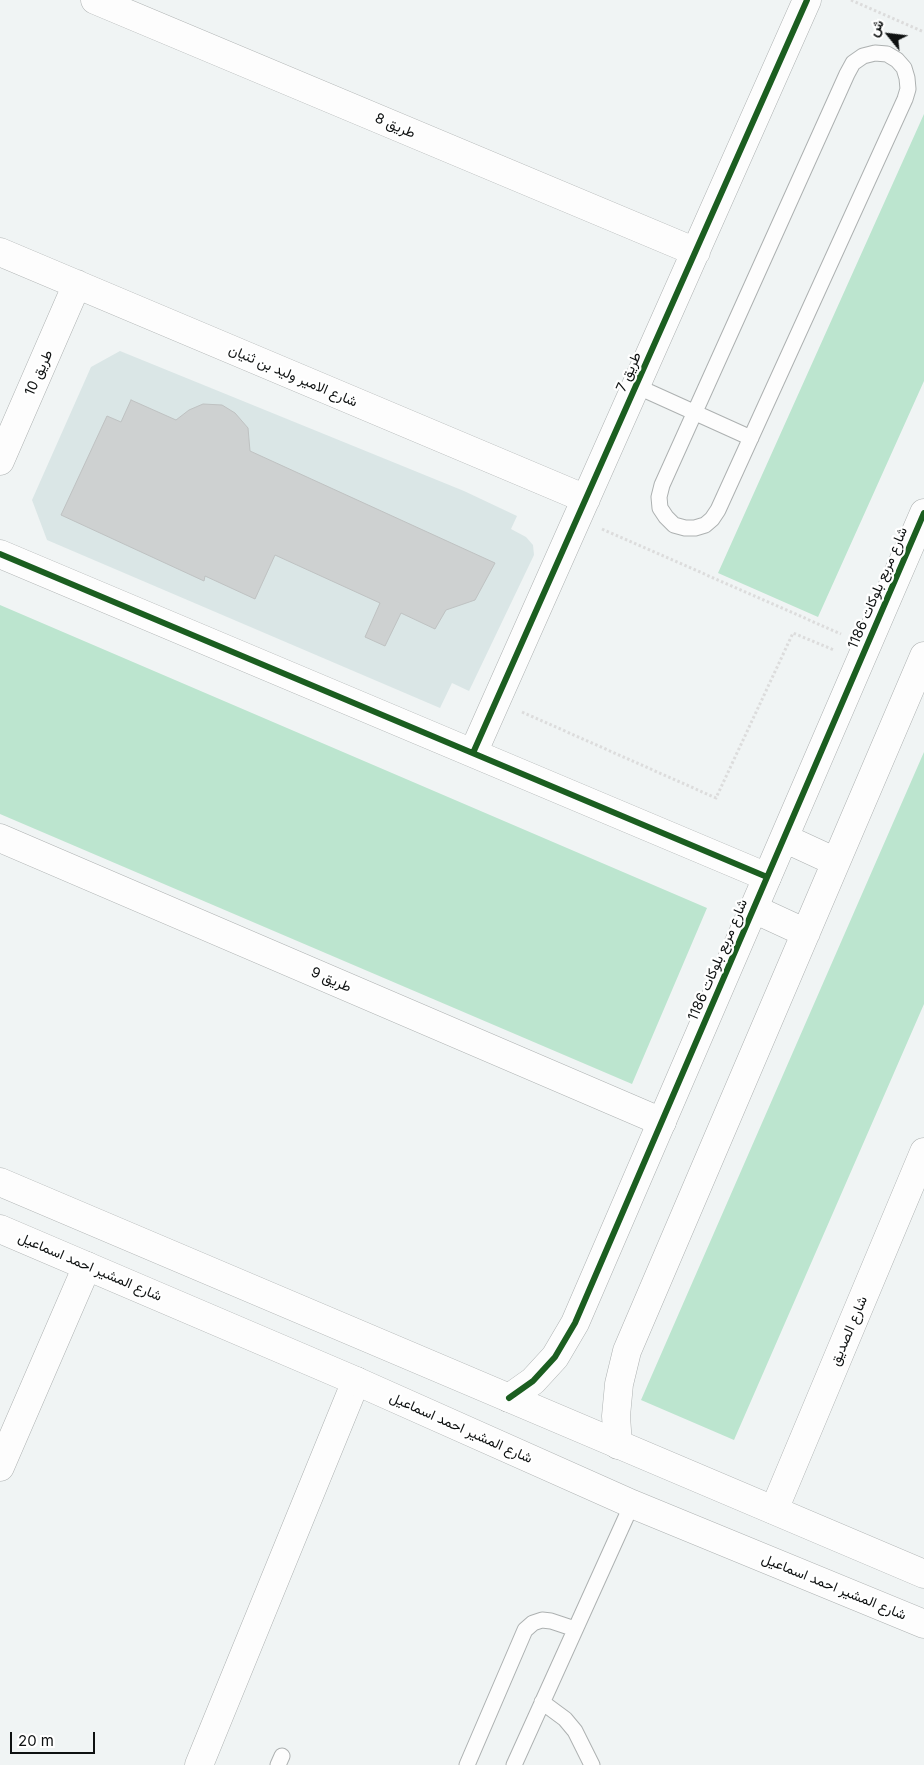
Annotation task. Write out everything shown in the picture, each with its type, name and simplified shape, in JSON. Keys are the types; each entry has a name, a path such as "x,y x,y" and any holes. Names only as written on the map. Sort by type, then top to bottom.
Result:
{"street":[{"name":"طريق 8","path":"95,0 696,252"},
{"name":"طريق 7","path":"473,753 696,252 797,3"},
{"name":"شارع الامير وليد بن ثنيان","path":"0,252 77,284 582,509"},
{"name":"طريق 10","path":"0,461 77,284"},
{"name":"شارع مربع بلوكات 1186","path":"509,1398 533,1381 555,1358 575,1323 924,514"},
{"path":"0,554 767,877"},
{"path":"618,1445 616,1416 619,1384 627,1352 924,656"},
{"name":"طريق 9","path":"0,838 662,1122"},
{"path":"784,838 836,862"},
{"path":"754,909 806,932"},
{"name":"شارع الصديق","path":"774,1510 916,1194 924,1152"},
{"path":"0,1182 924,1574"},
{"name":"شارع المشير احمد اسماعيل","path":"0,1229 356,1381 632,1504 924,1624"},
{"path":"0,1467 86,1266"},
{"path":"199,1765 356,1381"}],"lane":[{"path":"875,53 887,54 904,68 908,78 908,89 751,438 712,519 704,525 695,528 674,525 660,508 659,496 662,485 847,74 853,64 863,56 875,53"},
{"path":"636,386 751,438"},
{"path":"514,1765 632,1504"},
{"path":"466,1765 525,1630 533,1623 542,1620 575,1629"},
{"path":"542,1702 560,1714 575,1731 592,1765"}],"path":[{"path":"851,0 924,32"},
{"path":"582,509 864,654"},
{"path":"497,701 716,798 793,633 864,654"}],"shaded area":[{"path":"120,351 464,491 517,516 511,529 526,537 533,545 534,555 469,691 452,683 440,708 47,540 32,500 91,367"}],"green space":[{"path":"924,114 924,381 818,617 718,573"},
{"path":"0,605 707,908 632,1084 0,814"},
{"path":"924,752 924,1004 734,1440 641,1400"}],"building":[{"path":"131,400 176,420 189,410 203,404 222,405 235,413 248,428 250,451 495,563 475,600 446,610 435,629 401,613 385,646 365,637 380,603 275,555 255,599 205,576 204,581 61,515 107,416 121,422"}],"cycle path":[{"path":"473,753 807,0"},
{"path":"509,1398 533,1381 555,1357 575,1323 924,513"},
{"path":"0,554 767,877"}]}
